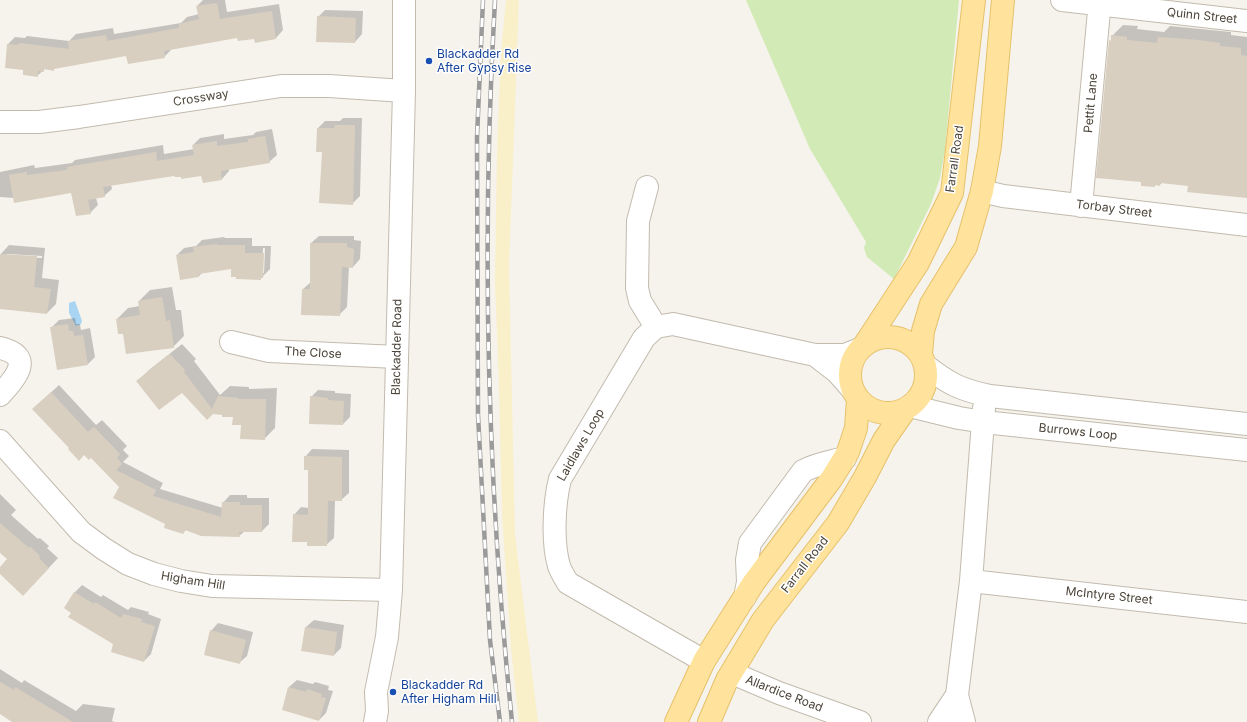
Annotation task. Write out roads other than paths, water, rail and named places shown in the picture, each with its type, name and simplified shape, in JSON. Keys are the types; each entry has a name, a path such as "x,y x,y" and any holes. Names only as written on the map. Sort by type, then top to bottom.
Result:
{"main road":[{"name":"Farrall Road","path":"863,347 918,264 952,193 974,0"},
{"path":"855,394 868,407 879,412 892,413 908,408 923,392 927,379 923,360 923,331 930,304 966,247 982,191 990,146 1003,0"},
{"path":"676,722 704,661 754,582 832,478 848,452 856,428 855,394 850,377 851,364 857,353 863,347 876,339 888,337 900,339 912,345 923,360"},
{"name":"Farrall Road","path":"709,722 732,673 763,620 838,523 865,477 884,440 908,408"}],"street":[{"name":"Blackadder Road","path":"375,722 377,711 376,692 387,637 391,590 404,91 404,0"},
{"name":"Quinn Street","path":"1062,0 1100,2 1247,21"},
{"name":"Pettit Lane","path":"1081,206 1100,2"},
{"name":"Crossway","path":"0,122 39,122 79,117 281,86 329,86 404,91"},
{"path":"647,186 638,221 637,288 640,301 656,327 673,324 815,355 845,355 863,347"},
{"name":"Torbay Street","path":"982,191 1003,196 1247,225"},
{"name":"Laidlaws Loop","path":"656,327 644,338 560,479 556,496 555,549 559,568 568,583 704,661"},
{"name":"The Close","path":"231,342 269,351 397,357"},
{"path":"0,348 12,351 19,359 20,367 10,385 0,395"},
{"path":"815,355 837,372 855,394"},
{"path":"923,360 945,380 964,389 984,395 1247,424"},
{"path":"964,722 957,695 970,581 981,441 984,422 984,395"},
{"name":"Burrows Loop","path":"908,408 984,422 1247,450"},
{"path":"1111,435 1112,409"},
{"path":"1203,445 1206,419"},
{"name":"Higham Hill","path":"0,441 81,532 128,564 154,574 181,582 212,586 391,590"},
{"name":"McIntyre Street","path":"970,581 1247,612"},
{"name":"Allardice Road","path":"732,673 779,693 860,722"},
{"name":"Blackadder Road","path":"361,722 366,708 376,692"},
{"path":"939,722 957,695"}],"water":[{"path":"75,301 82,321 81,324 76,326 69,313 69,303"}],"railway":[{"path":"483,0 477,137 478,415 490,640 500,722"},
{"path":"495,0 488,181 489,361 497,542 512,722"}],"place":[{"name":"Blackadder Rd After Gypsy Rise","path":"429,61"},
{"name":"Blackadder Rd After Higham Hill","path":"393,692"}]}
